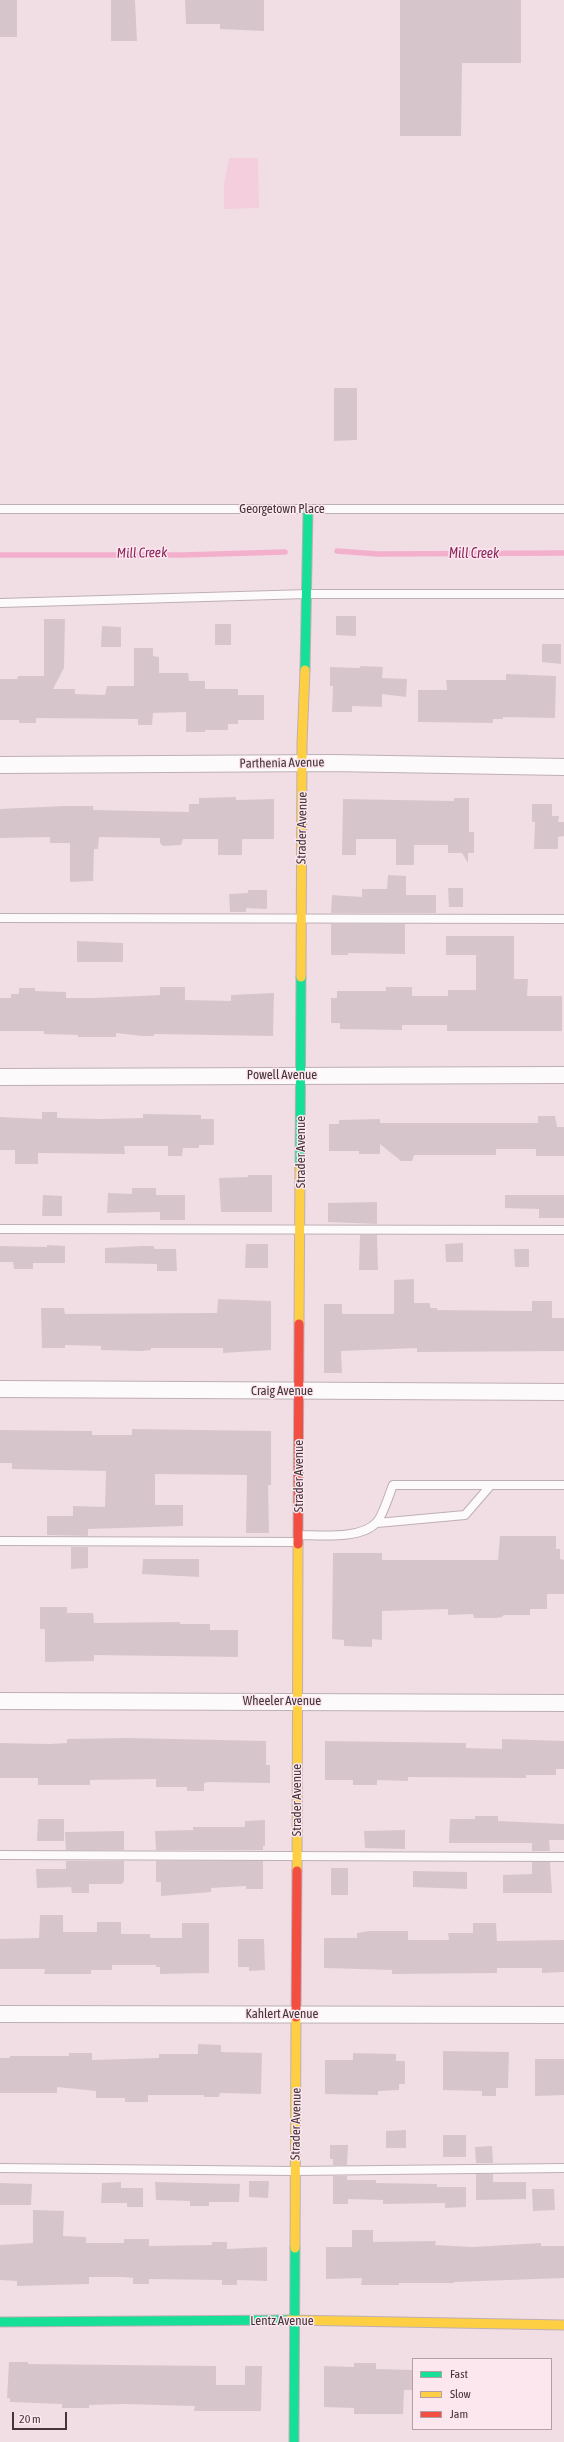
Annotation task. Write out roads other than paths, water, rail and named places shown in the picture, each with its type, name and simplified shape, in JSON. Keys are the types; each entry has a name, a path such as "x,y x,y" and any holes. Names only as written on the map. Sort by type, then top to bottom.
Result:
{"street":[{"name":"Strader Avenue","path":"294,2442 296,2320 295,2171 297,2014 297,1701 302,1075 301,918 303,763 308,594 308,510"},
{"name":"Parthenia Avenue","path":"0,765 303,763 564,767"},
{"name":"Powell Avenue","path":"0,1077 302,1075 564,1076"},
{"name":"Craig Avenue","path":"0,1389 564,1392"},
{"name":"Wheeler Avenue","path":"0,1701 564,1703"},
{"name":"Kahlert Avenue","path":"0,2014 564,2015"},
{"name":"Lentz Avenue","path":"0,2322 296,2320 564,2325"}],"lane":[{"name":"Georgetown Place","path":"0,509 564,509"},
{"path":"0,603 308,594 564,594"},
{"path":"0,918 564,919"},
{"path":"0,1229 564,1230"},
{"path":"377,1522 393,1485 564,1485"},
{"path":"0,1541 299,1539 335,1536 358,1533 377,1522 465,1516 490,1486"},
{"path":"0,1854 297,1857 564,1857"},
{"path":"0,2168 295,2171 564,2168"}],"waterway":[{"name":"Mill Creek","path":"337,551 378,554 564,553"},
{"name":"Mill Creek","path":"0,555 182,555 285,552"}]}
